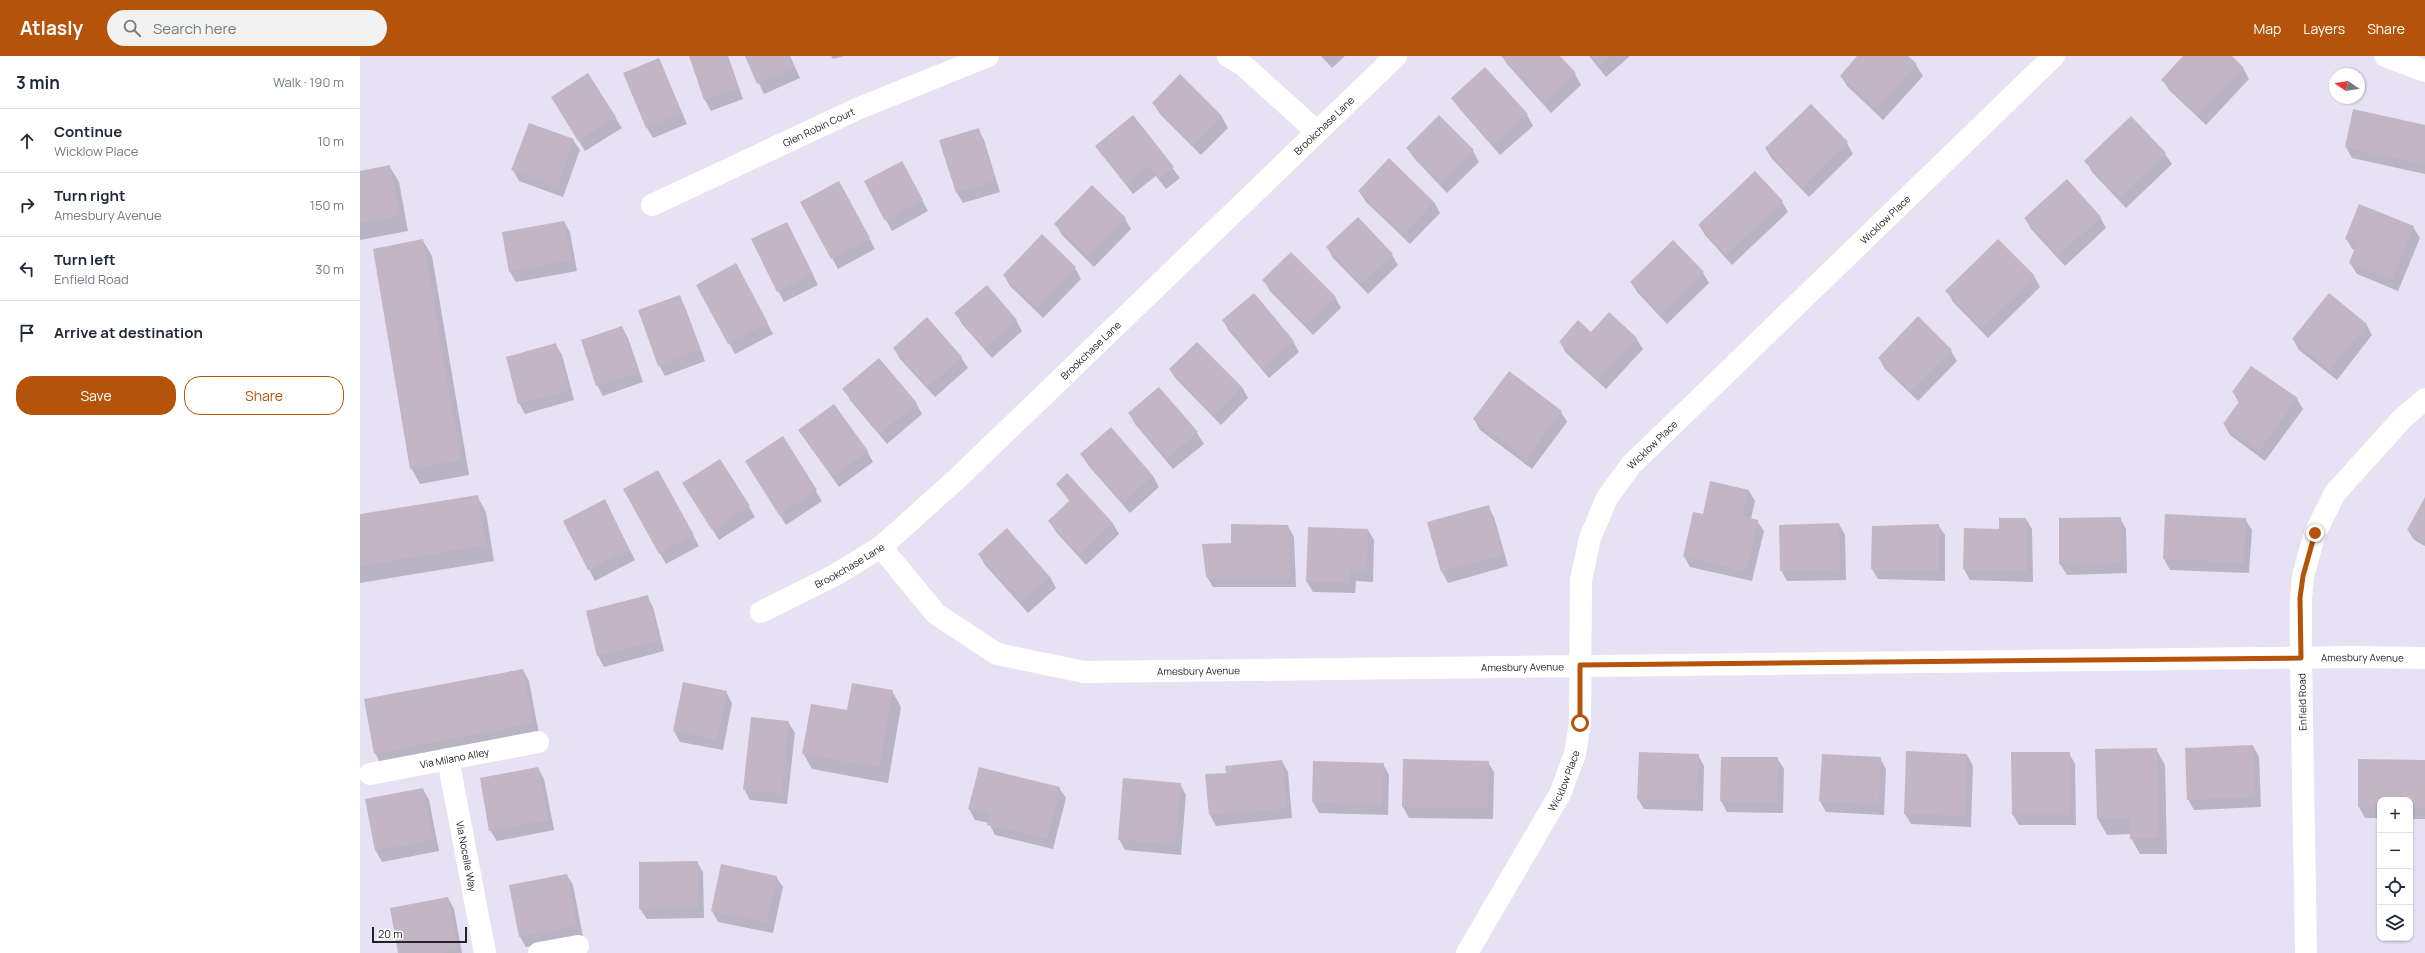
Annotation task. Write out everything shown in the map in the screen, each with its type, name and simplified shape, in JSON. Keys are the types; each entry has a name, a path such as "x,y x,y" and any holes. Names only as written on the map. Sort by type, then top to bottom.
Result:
{"street":[{"name":"Glen Robin Court","path":"652,205 857,109 988,56"},
{"path":"1228,56 1242,65 1316,131"},
{"name":"Brookchase Lane","path":"761,612 835,575 881,547 961,476 1316,131 1396,56"},
{"name":"Wicklow Place","path":"1466,953 1560,794 1574,754 1578,730 1581,580 1590,538 1607,498 1631,465 2054,56"},
{"path":"2385,56 2425,71"},
{"name":"Enfield Road","path":"2306,953 2300,598 2303,576 2315,533 2335,493 2345,480 2402,419 2425,399"},
{"name":"Amesbury Avenue","path":"881,547 936,614 997,654 1084,672 1580,665 2425,658"},
{"name":"Via Milano Alley","path":"370,774 538,742"},
{"name":"Via Nocelle Way","path":"448,759 485,953"},
{"path":"539,953 578,946"}],"building":[{"path":"689,56 727,56 738,88 704,100"},
{"path":"745,56 789,56 794,67 757,84"},
{"path":"1501,56 1560,56 1576,73 1545,102"},
{"path":"1591,56 1612,56 1600,66"},
{"path":"1857,56 1908,56 1917,64 1877,109 1840,76"},
{"path":"2183,56 2232,56 2244,68 2199,115 2161,80"},
{"path":"659,58 682,113 646,128 623,73"},
{"path":"1485,67 1528,114 1493,145 1451,98"},
{"path":"588,73 616,117 578,141 551,97"},
{"path":"1180,74 1222,116 1194,145 1152,103"},
{"path":"1811,104 1848,142 1802,187 1765,148"},
{"path":"2353,109 2425,125 2425,165 2345,147"},
{"path":"1133,115 1174,167 1160,179 1149,166 1126,184 1095,146"},
{"path":"1439,115 1474,150 1441,183 1406,148"},
{"path":"2131,116 2166,153 2120,198 2084,161"},
{"path":"529,123 574,139 557,187 511,170"},
{"path":"979,128 995,181 956,193 939,140"},
{"path":"1389,158 1434,202 1403,234 1358,191"},
{"path":"902,161 923,200 885,221 864,181"},
{"path":"390,165 400,215 360,223 360,171"},
{"path":"1755,171 1783,201 1726,255 1698,225"},
{"path":"2067,179 2101,217 2058,256 2024,218"},
{"path":"839,181 870,238 831,259 800,202"},
{"path":"1092,185 1126,218 1088,257 1054,224"},
{"path":"2359,204 2414,226 2392,280 2349,263 2357,243 2345,239"},
{"path":"1358,217 1393,254 1361,284 1326,247"},
{"path":"564,221 571,260 509,272 502,232"},
{"path":"787,222 813,274 777,292 751,239"},
{"path":"1042,234 1076,267 1037,308 1003,275"},
{"path":"423,239 461,460 410,469 373,249"},
{"path":"1998,239 2035,276 1982,328 1945,291"},
{"path":"1673,240 1704,272 1661,314 1630,282"},
{"path":"1291,252 1336,297 1306,325 1262,280"},
{"path":"736,263 768,323 728,344 696,285"},
{"path":"987,285 1017,320 985,348 954,313"},
{"path":"1254,293 1294,341 1262,368 1222,320"},
{"path":"2329,293 2367,324 2330,370 2292,339"},
{"path":"680,295 700,350 658,366 638,310"},
{"path":"1609,312 1637,338 1599,379 1559,342 1578,320 1591,332"},
{"path":"1918,316 1952,350 1911,391 1878,358"},
{"path":"927,317 962,357 928,387 893,348"},
{"path":"622,326 638,372 596,386 581,340"},
{"path":"1197,342 1242,387 1214,415 1169,369"},
{"path":"556,343 569,390 518,404 506,357"},
{"path":"879,358 917,403 880,434 842,389"},
{"path":"2251,366 2298,398 2259,451 2223,424 2241,399 2232,392"},
{"path":"1509,371 1562,411 1526,459 1473,419"},
{"path":"1159,387 1198,432 1167,459 1128,413"},
{"path":"834,404 868,451 832,477 798,430"},
{"path":"1111,427 1153,476 1123,503 1080,454"},
{"path":"783,436 817,490 779,515 745,461"},
{"path":"720,459 750,506 712,530 682,483"},
{"path":"658,470 694,535 659,554 623,489"},
{"path":"1067,473 1113,523 1080,555 1048,521 1070,500 1056,484"},
{"path":"1710,481 1749,490 1743,516 1758,520 1746,571 1683,557 1693,512 1703,514"},
{"path":"478,495 486,545 360,566 360,514"},
{"path":"2425,497 2425,540 2407,530"},
{"path":"605,499 629,549 588,570 563,521"},
{"path":"1489,505 1503,555 1441,572 1427,522"},
{"path":"2165,514 2246,518 2244,563 2163,559"},
{"path":"2121,517 2121,563 2059,564 2059,518"},
{"path":"1999,518 2026,518 2027,571 1963,569 1964,528 1999,529"},
{"path":"1839,523 1840,569 1780,571 1779,525"},
{"path":"1231,524 1288,525 1290,577 1206,577 1202,544 1231,543"},
{"path":"1939,524 1939,571 1871,569 1872,526"},
{"path":"1308,527 1368,529 1367,571 1350,571 1350,583 1306,582"},
{"path":"1007,528 1050,577 1021,603 978,554"},
{"path":"648,595 659,640 597,656 586,611"},
{"path":"523,669 533,723 374,754 364,699"},
{"path":"683,682 727,691 717,740 673,731"},
{"path":"852,683 893,690 879,767 802,754 811,704 847,710"},
{"path":"751,717 789,721 781,794 743,790"},
{"path":"2253,745 2255,797 2187,800 2185,748"},
{"path":"2157,748 2159,838 2130,839 2130,818 2097,819 2095,749"},
{"path":"1906,751 1967,754 1965,816 1904,814"},
{"path":"1639,752 1699,754 1697,801 1637,799"},
{"path":"2011,752 2070,752 2070,815 2012,815"},
{"path":"1822,754 1881,757 1879,804 1819,801"},
{"path":"1721,757 1778,757 1777,802 1720,801"},
{"path":"1403,759 1489,761 1488,809 1402,807"},
{"path":"2358,759 2425,760 2425,809 2413,808 2413,797 2377,797 2377,808 2358,807"},
{"path":"1282,760 1287,808 1209,815 1205,774 1226,773 1225,766"},
{"path":"1313,761 1384,763 1382,805 1312,802"},
{"path":"538,767 548,820 489,831 480,778"},
{"path":"979,767 1060,787 1047,839 987,825 990,814 968,809"},
{"path":"1123,778 1181,783 1175,844 1118,840"},
{"path":"423,788 433,840 375,851 365,799"},
{"path":"698,861 698,908 639,909 639,862"},
{"path":"721,864 777,876 767,923 711,911"},
{"path":"567,874 577,926 519,937 509,885"},
{"path":"448,897 458,950 441,953 398,953 390,908"}],"route":[{"path":"1580,723 1580,665 2301,658 2300,598 2303,576 2315,533"}]}
